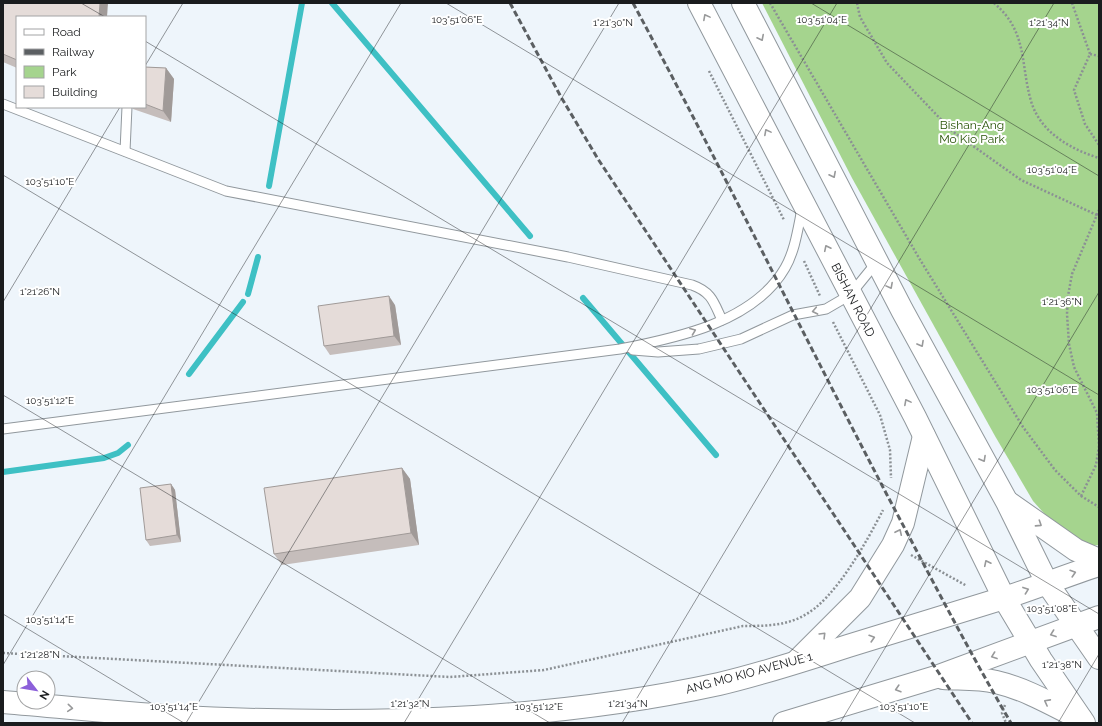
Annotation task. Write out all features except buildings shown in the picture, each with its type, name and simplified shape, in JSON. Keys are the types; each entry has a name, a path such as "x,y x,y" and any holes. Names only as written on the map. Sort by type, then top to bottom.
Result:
{"main road":[{"name":"BISHAN ROAD","path":"699,3 804,202 850,295 924,436 1004,598 1030,642 1083,721"},
{"path":"743,3 877,262 1007,502 1047,583 1099,658"},
{"path":"795,663 860,598 893,545 903,523 924,436"},
{"path":"1007,502 1076,550 1099,560"},
{"name":"ANG MO KIO AVENUE 1","path":"3,702 226,719 319,721 482,717 538,712 656,696 721,683 795,663 1004,598 1099,565"},
{"path":"784,723 825,718 1099,617"},
{"path":"936,677 994,682 1013,687 1028,692 1083,721"}],"lane":[{"path":"3,104 125,150 226,192 568,257 664,277 701,288 710,295 722,320"},
{"path":"125,150 128,108"},
{"path":"3,429 620,349 687,334 722,320 746,307 769,290 786,267 795,241 804,202"},
{"path":"620,349 658,352 699,349 741,339 793,315 826,309 850,295 877,262"}],"path":[{"path":"770,3 919,258 1023,427 1055,470 1081,496 1099,507"},
{"path":"857,3 860,17 887,63 952,131 1021,180 1098,216"},
{"path":"994,3 1004,11 1018,33 1031,102 1043,124 1061,142 1084,154 1099,158"},
{"path":"1072,3 1090,54 1074,90 1085,124 1099,145"},
{"path":"1090,54 1099,56"},
{"path":"705,64 795,241 826,309 880,415 890,450 891,482"},
{"path":"1081,496 1096,465 1099,446 1098,413 1074,367 1069,344 1067,314 1068,296 1072,274 1098,216 1099,210"},
{"path":"3,653 450,677 544,670 743,626 766,626 790,622 804,616 821,603 844,576 873,530 885,507"},
{"path":"873,530 893,545 971,588"},
{"path":"1006,723 1002,713 1007,702"}],"green space":[{"name":"Bishan-Ang Mo Kio Park","path":"762,3 1099,3 1099,545 1081,547 1059,530 1033,501 995,436 852,178"}],"waterway":[{"path":"269,186 302,3"},
{"path":"332,3 530,236"},
{"path":"248,294 258,257"},
{"path":"583,298 716,455"},
{"path":"189,374 243,302"},
{"path":"3,472 104,458 118,453 128,445"}],"railway":[{"path":"510,3 561,97 598,159 972,723"},
{"path":"633,3 886,493 963,638 1011,723"}]}
